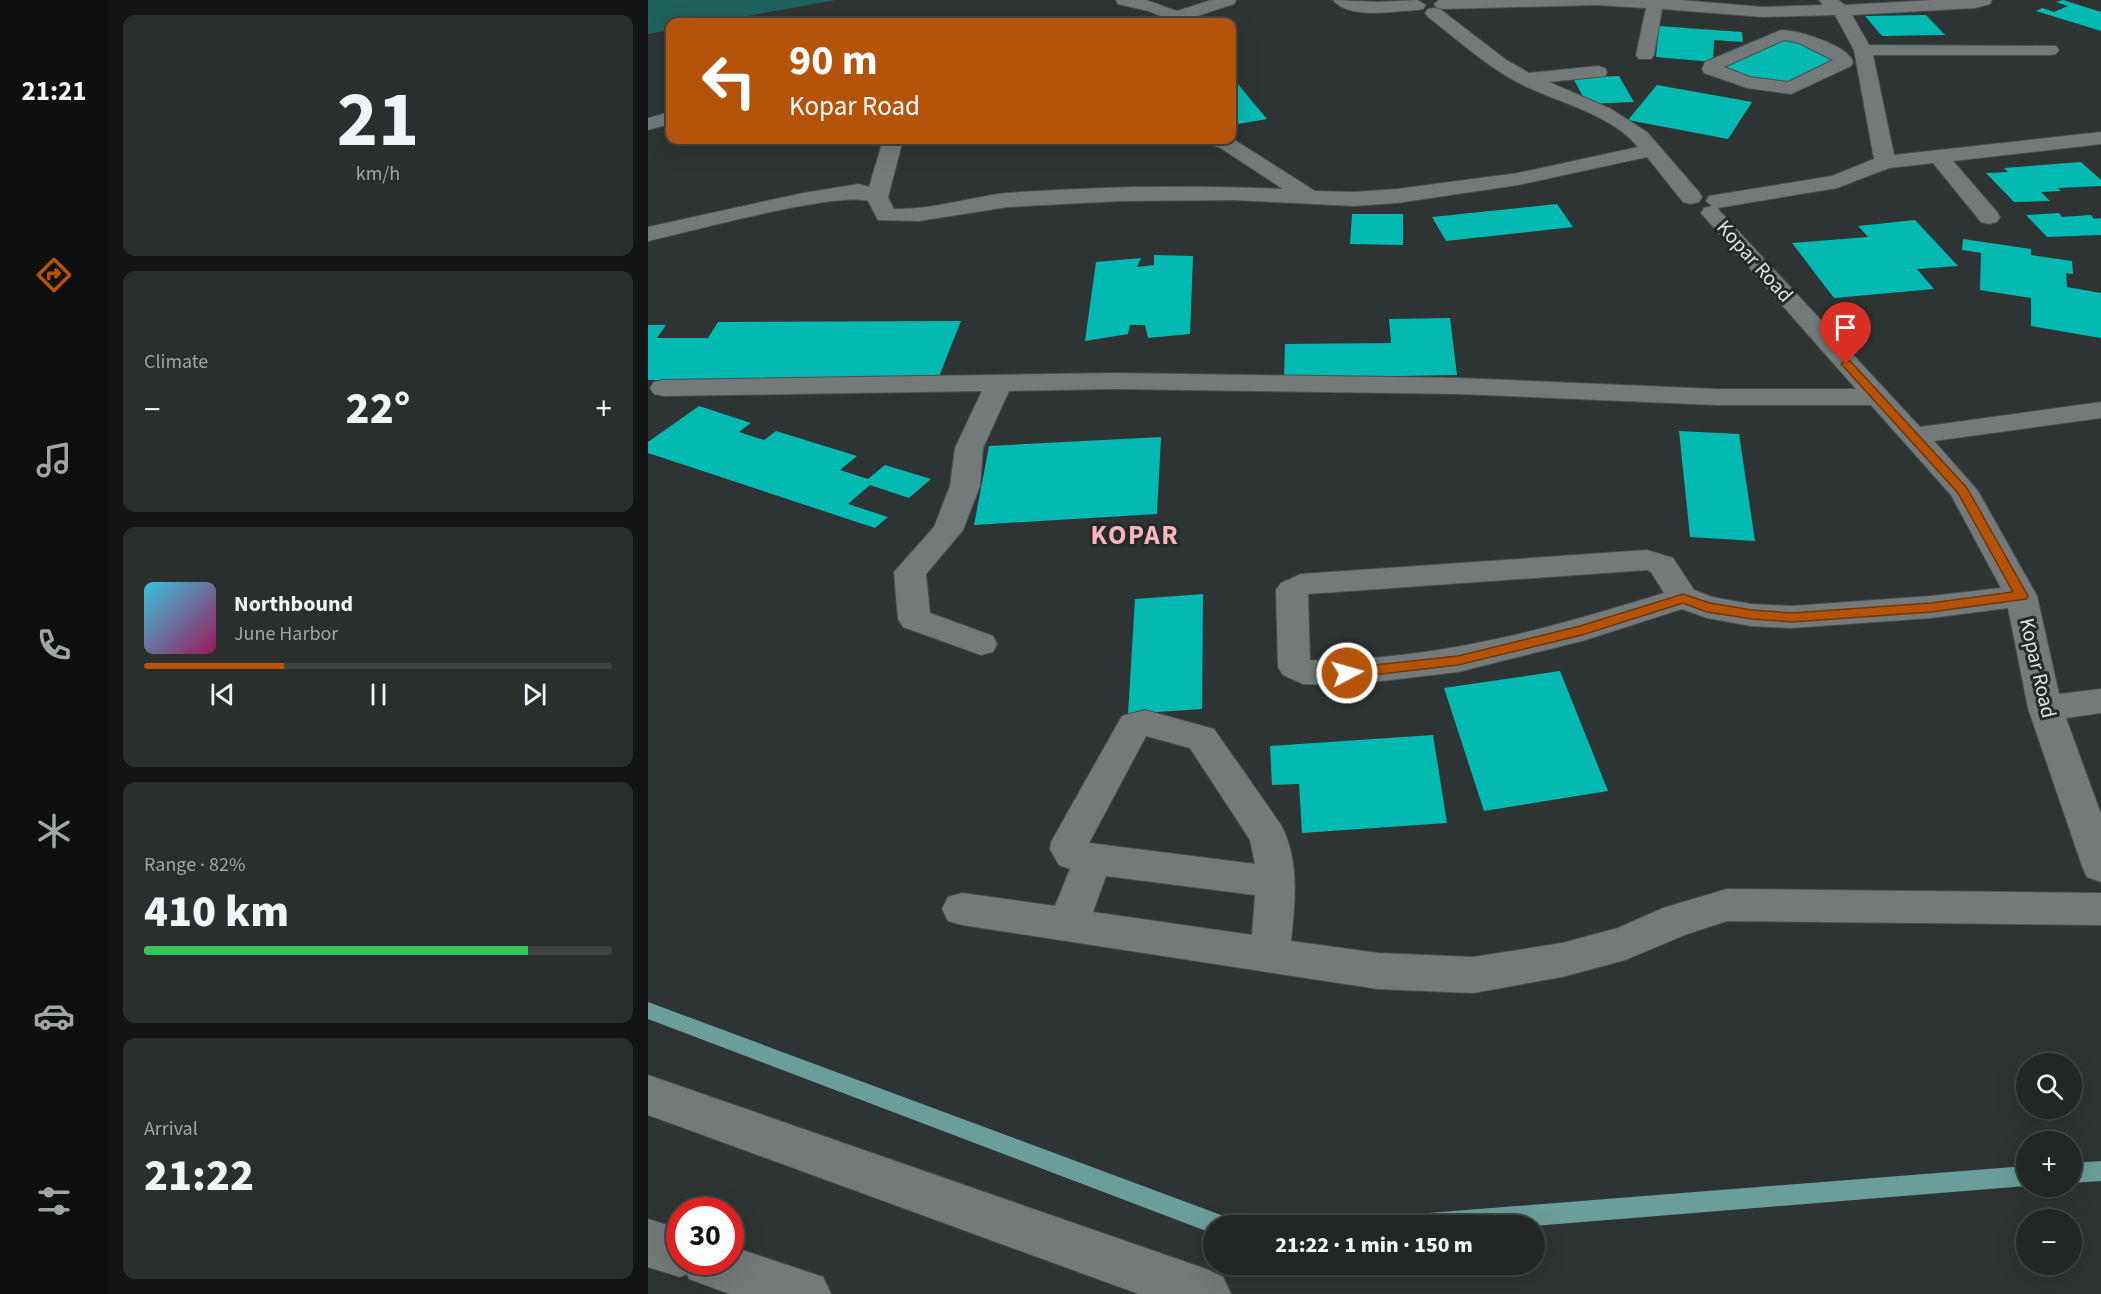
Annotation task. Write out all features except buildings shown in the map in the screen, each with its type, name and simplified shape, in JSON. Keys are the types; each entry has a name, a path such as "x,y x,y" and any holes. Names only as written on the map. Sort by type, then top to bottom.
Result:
{"street":[{"path":"1124,0 1154,7 1169,18"},
{"path":"1178,18 1228,0"},
{"path":"1341,0 1360,7 1596,0 1763,12 1834,5 1975,3 1984,0"},
{"path":"1645,55 1655,3"},
{"path":"1428,5 1498,63 1525,79 1604,113 1640,136 1691,197 1707,197 1715,207 1837,182 1885,162 2101,138"},
{"path":"1834,5 1863,50 1885,162"},
{"path":"1824,72 1845,59 1824,46 1785,34 1711,69 1747,82 1785,87 1795,87 1824,72 1868,75"},
{"path":"1863,50 2050,50"},
{"path":"1525,79 1598,72"},
{"path":"648,124 666,119"},
{"path":"892,144 877,197 886,215 904,217 944,213 997,201 1095,194 1225,192 1353,199 1408,195 1518,179 1652,150"},
{"path":"1228,144 1310,197"},
{"path":"1939,157 1989,217"},
{"path":"648,234 803,200 859,191 877,197"},
{"name":"Kopar Road","path":"1715,207 1876,397 1963,491 2021,596 2045,708 2101,866"},
{"path":"663,388 1056,382 1436,386 1716,397 1876,397"},
{"path":"981,644 914,619 910,572 948,530 965,486 969,448 999,383"},
{"path":"1912,435 2101,410"},
{"path":"1683,598 1582,630 1458,660 1347,673 1303,672 1295,667 1293,660 1292,590 1301,584 1647,560 1662,565 1683,598 1707,608 1752,615 1792,617 1931,607 2021,596"},
{"path":"2045,708 2101,701"},
{"path":"1270,954 1274,882 1272,845 1268,836 1206,741 1198,735 1145,723 1134,725 1070,842 1069,849 1072,854 1093,859 1274,882"},
{"path":"1068,924 1093,859"},
{"path":"962,909 1378,971 1473,975 1562,960 1625,943 1677,920 1726,905 2101,909"},
{"path":"648,1095 1206,1294"},
{"path":"648,1243 666,1249"},
{"path":"744,1274 806,1294"}],"shaded area":[{"path":"648,0 836,0 736,18 666,18 666,31 648,34"}],"waterway":[{"path":"648,1010 1203,1219"},
{"path":"2082,1172 2101,1171"},
{"path":"1539,1215 2016,1177"}],"district":[{"name":"KOPAR","path":"1135,535"}],"route":[{"path":"1347,673 1458,660 1582,630 1683,598 1707,608 1752,615 1792,617 1931,607 2021,596 1963,491 1846,364"}]}
